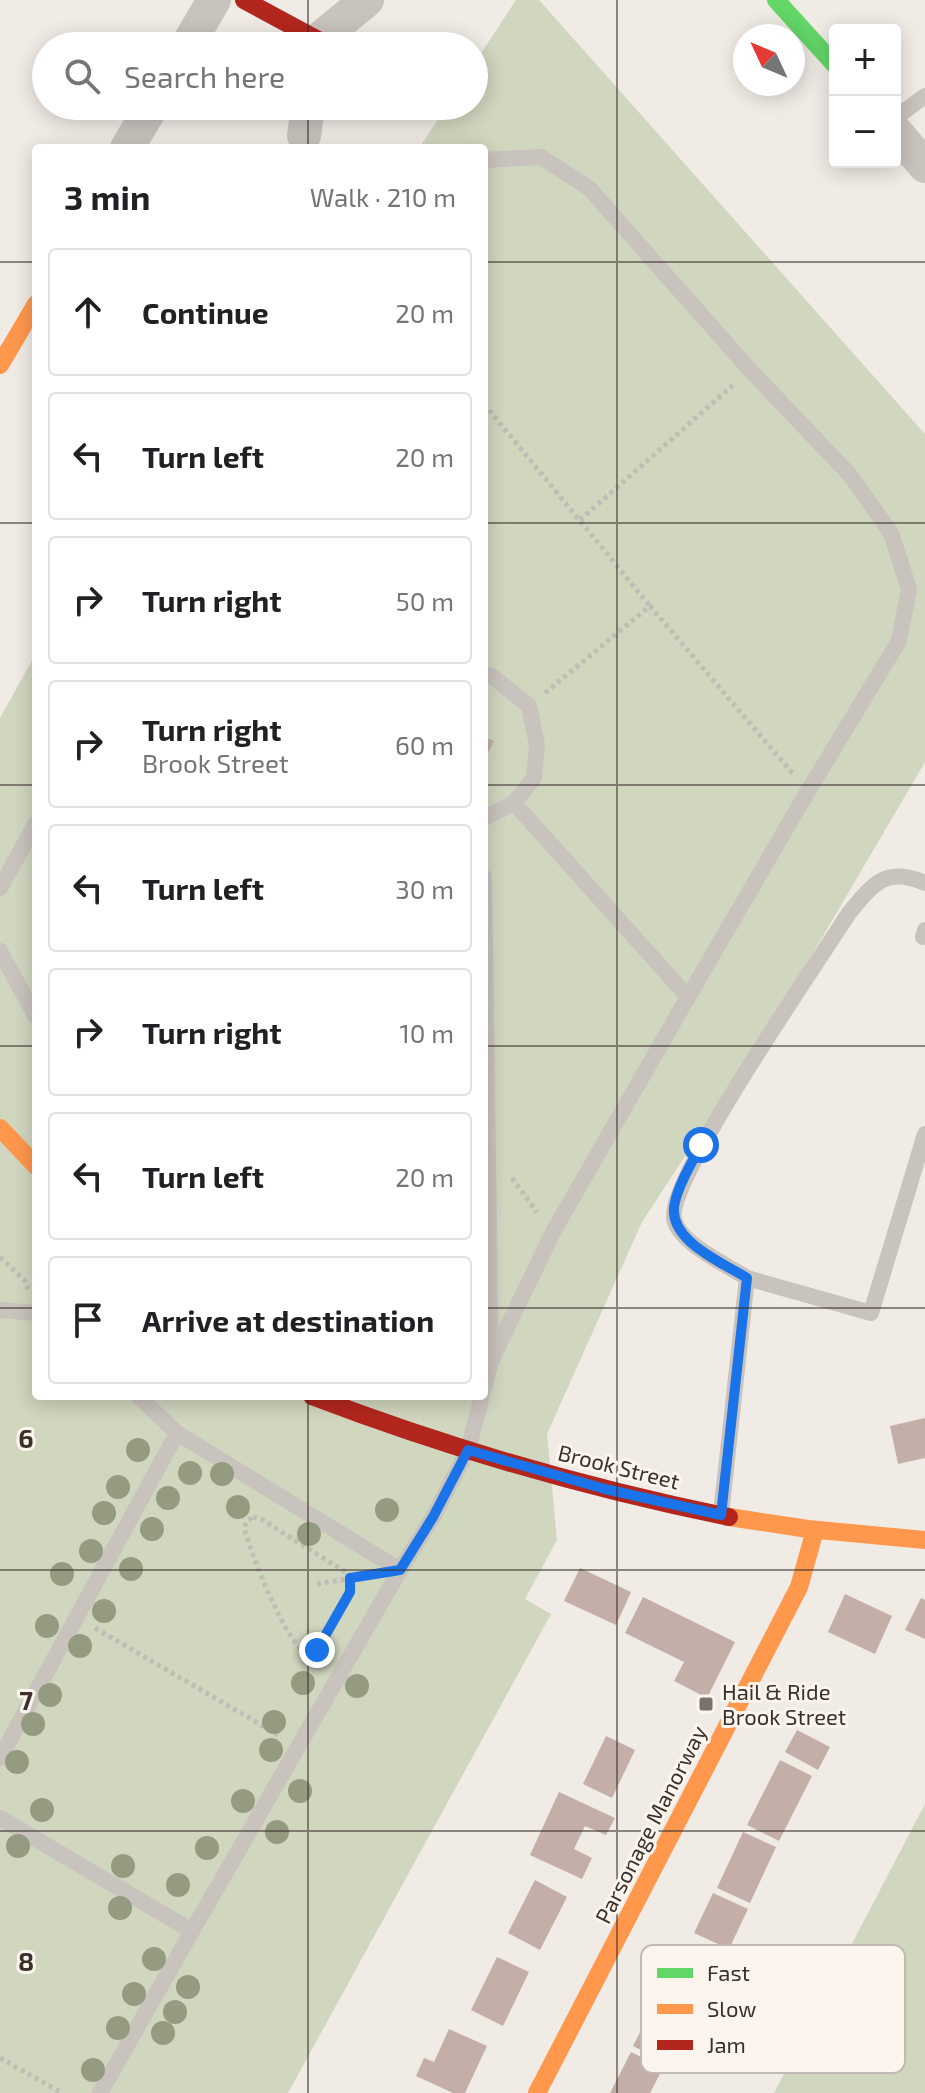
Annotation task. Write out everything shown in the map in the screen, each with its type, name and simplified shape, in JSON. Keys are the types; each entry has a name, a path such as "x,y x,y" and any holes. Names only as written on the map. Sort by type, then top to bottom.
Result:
{"street":[{"path":"195,32 214,0"},
{"path":"244,0 298,32"},
{"path":"330,32 367,0"},
{"path":"776,0 829,58"},
{"path":"129,144 144,120"},
{"path":"901,138 925,166"},
{"path":"0,365 32,311"},
{"path":"0,1128 32,1162"},
{"name":"Brook Street","path":"322,1400 395,1429 605,1489 721,1515 815,1530 925,1540"},
{"name":"Parsonage Manorway","path":"537,2093 799,1587 815,1530"}],"lane":[{"path":"901,114 925,96"},
{"path":"488,160 541,157 589,188 750,370 850,475 891,533 909,589 899,641 808,791 553,1232 488,1359"},
{"path":"488,676 529,706 537,745 534,778 514,803 488,816"},
{"path":"514,803 688,997"},
{"path":"0,888 32,830"},
{"path":"925,883 907,875 894,875 878,882 849,913 701,1145 675,1201 673,1216 677,1229 686,1239 747,1278 871,1313 925,1134"},
{"path":"0,951 32,1010"},
{"path":"488,1095 488,1359"},
{"path":"721,1515 747,1278"},
{"path":"0,1310 32,1313"},
{"path":"142,1400 177,1433 400,1570"},
{"path":"100,2093 433,1517 468,1450 481,1400"},
{"path":"0,1758 177,1433"},
{"path":"0,1818 192,1931"}],"path":[{"path":"580,520 750,370"},
{"path":"488,409 808,791"},
{"path":"529,706 650,606"},
{"path":"489,1149 553,1232"},
{"path":"0,1257 25,1281 30,1296"},
{"path":"253,1517 261,1519 347,1573 350,1578 350,1592 317,1650 309,1656 303,1653 292,1638 253,1560 244,1528 247,1521 253,1517"},
{"path":"317,1584 400,1570"},
{"path":"77,1617 298,1747"},
{"path":"0,2058 62,2093"}],"green space":[{"path":"516,0 539,0 925,434 925,762 772,1023 642,1222 547,1434 557,1540 525,1599 551,1614 288,2093 0,2093 0,718 32,660 32,1400 488,1400 488,144 422,144 438,120 488,120 488,43"},
{"path":"925,1804 925,2093 774,2093 784,2073 905,2073 905,1945 851,1945"}],"building":[{"path":"488,739 494,741 488,753"},
{"path":"925,1418 925,1458 898,1464 890,1426"},
{"path":"580,1568 631,1592 616,1625 564,1601"},
{"path":"845,1594 892,1616 875,1654 828,1632"},
{"path":"643,1597 735,1642 707,1698 674,1681 684,1662 625,1633"},
{"path":"921,1598 925,1600 925,1639 905,1630"},
{"path":"797,1730 830,1747 818,1770 785,1752"},
{"path":"606,1736 635,1750 612,1798 583,1784"},
{"path":"780,1760 812,1776 779,1841 747,1825"},
{"path":"559,1792 615,1818 606,1835 585,1826 574,1849 592,1858 582,1879 530,1855"},
{"path":"743,1832 776,1847 750,1903 717,1888"},
{"path":"535,1880 567,1897 540,1950 508,1933"},
{"path":"713,1893 748,1909 731,1945 720,1945 694,1933"},
{"path":"497,1957 529,1972 503,2026 471,2010"},
{"path":"449,2029 487,2046 465,2093 453,2093 416,2076 424,2058 434,2062"},
{"path":"641,2030 641,2050 633,2046"},
{"path":"631,2052 641,2057 641,2073 660,2073 650,2093 610,2093"}],"traffic: fast":[{"path":"776,0 829,58"}],"traffic: slow":[{"path":"0,365 32,311"},
{"path":"0,1128 32,1162"},
{"path":"729,1517 808,1529 925,1540"},
{"path":"537,2093 799,1587 815,1530"}],"traffic: jam":[{"path":"244,0 303,32"},
{"path":"323,1400 414,1433 518,1465 729,1517"}],"place":[{"name":"Hail & Ride Brook Street","path":"706,1704"}],"route":[{"path":"317,1650 350,1592 350,1578 400,1570 433,1517 468,1450 605,1489 721,1515 747,1278 686,1239 677,1229 673,1216 675,1201 701,1145"}]}
